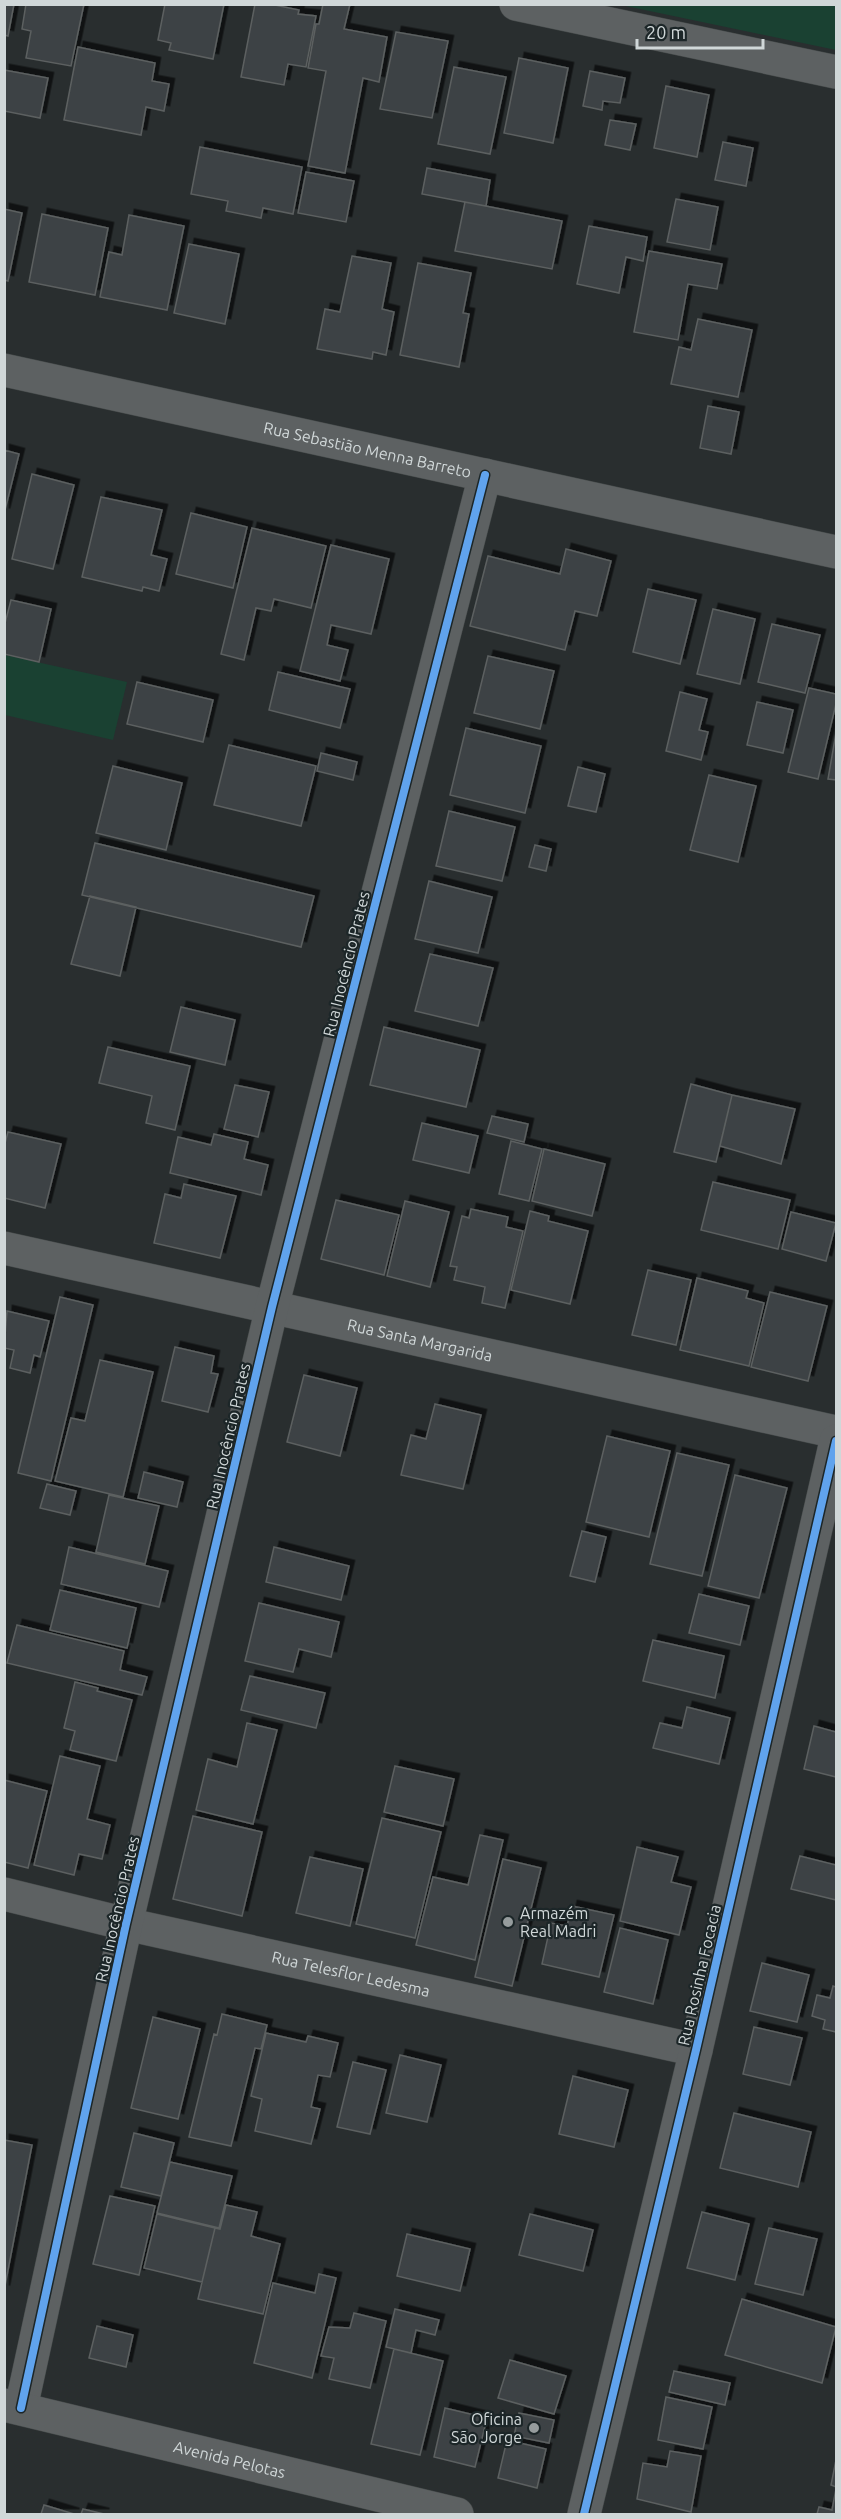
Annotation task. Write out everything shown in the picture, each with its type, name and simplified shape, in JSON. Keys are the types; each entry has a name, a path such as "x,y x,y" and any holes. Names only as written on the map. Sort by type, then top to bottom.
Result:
{"street":[{"path":"534,6 837,72"},
{"name":"Rua Sebastião Menna Barreto","path":"4,370 837,552"},
{"name":"Rua Inocêncio Prates","path":"13,2407 272,1307 485,475"},
{"name":"Rua Santa Margarida","path":"4,1248 837,1432"},
{"name":"Rua Rosinha Focacia","path":"584,2514 696,2050 837,1441"},
{"name":"Rua Telesflor Ledesma","path":"4,1894 126,1924 696,2050"},
{"name":"Avenida Pelotas","path":"13,2407 457,2514"}],"green space":[{"path":"621,5 836,6 836,50"},
{"path":"5,655 127,682 113,740 5,715"}],"building":[{"path":"4,4 14,4 8,36 4,35"},
{"path":"26,4 84,4 71,66 26,58 31,31 22,29"},
{"path":"165,4 224,4 213,59 169,50 171,43 158,40"},
{"path":"255,4 270,4 299,10 298,14 316,16 306,67 288,64 284,85 241,77"},
{"path":"323,4 350,4 344,29 387,37 379,82 363,78 345,173 308,166 326,71 308,68 316,24 319,24"},
{"path":"396,32 448,41 432,118 380,109"},
{"path":"78,47 155,63 152,81 169,84 164,111 146,107 141,135 64,120"},
{"path":"519,58 568,68 553,143 504,133"},
{"path":"454,67 506,77 490,154 438,144"},
{"path":"4,70 48,78 40,118 4,111"},
{"path":"590,71 625,78 620,103 603,101 602,110 583,106"},
{"path":"666,86 709,95 697,157 654,148"},
{"path":"610,120 636,124 630,150 605,145"},
{"path":"723,142 753,148 746,186 715,180"},
{"path":"200,147 302,167 293,214 263,208 261,218 226,211 228,201 191,194"},
{"path":"427,168 490,180 486,206 422,194"},
{"path":"306,172 354,181 346,222 298,213"},
{"path":"676,199 718,207 710,250 667,242"},
{"path":"465,202 562,221 552,269 455,251"},
{"path":"4,209 22,213 8,281 4,280"},
{"path":"42,214 108,228 95,295 29,282"},
{"path":"129,215 184,226 167,310 100,297 109,252 122,255"},
{"path":"589,226 647,237 643,261 626,257 619,293 577,284"},
{"path":"189,244 239,254 225,324 174,313"},
{"path":"649,251 722,264 717,289 688,284 678,340 634,332"},
{"path":"352,256 391,263 382,309 394,312 386,355 373,352 372,359 317,349 325,309 340,312"},
{"path":"418,263 471,273 463,313 469,314 459,367 400,355"},
{"path":"698,319 752,330 738,397 671,384 679,347 691,350"},
{"path":"708,406 739,412 731,454 700,448"},
{"path":"4,450 19,454 4,514"},
{"path":"32,474 74,485 53,569 12,559"},
{"path":"101,497 162,510 151,555 167,559 159,591 143,587 142,591 82,577"},
{"path":"191,513 247,527 233,588 176,574"},
{"path":"252,528 326,546 311,608 274,599 271,611 256,608 244,660 221,654"},
{"path":"331,545 389,559 371,634 331,625 327,645 348,650 340,681 300,671"},
{"path":"566,549 611,561 597,616 575,611 565,650 470,626 488,556 560,574"},
{"path":"648,589 696,600 680,664 633,652"},
{"path":"11,600 51,609 39,662 4,654 4,627"},
{"path":"713,609 755,619 740,684 697,674"},
{"path":"772,624 820,635 805,693 758,682"},
{"path":"488,656 554,671 540,729 474,713"},
{"path":"278,672 350,689 340,728 269,710"},
{"path":"137,682 213,700 203,742 127,724"},
{"path":"809,688 836,694 836,704 818,779 788,772"},
{"path":"680,692 707,699 699,730 708,732 701,760 666,751"},
{"path":"757,702 793,710 783,753 747,745"},
{"path":"466,728 541,746 525,813 450,795"},
{"path":"836,733 836,780 828,779"},
{"path":"229,745 316,766 301,826 214,805"},
{"path":"321,753 357,762 353,780 317,771"},
{"path":"113,766 182,783 166,850 96,833"},
{"path":"578,767 605,774 596,812 568,806"},
{"path":"709,775 756,786 738,862 690,850"},
{"path":"449,811 515,827 502,881 436,866"},
{"path":"95,843 314,896 301,947 82,895"},
{"path":"535,845 551,849 546,871 529,867"},
{"path":"429,881 492,897 478,953 415,939"},
{"path":"90,896 136,907 120,976 71,964"},
{"path":"430,954 493,968 478,1026 415,1011"},
{"path":"181,1007 235,1020 225,1065 170,1052"},
{"path":"384,1027 480,1050 466,1107 370,1085"},
{"path":"108,1047 190,1066 175,1130 146,1123 152,1096 99,1083"},
{"path":"691,1084 732,1095 716,1162 674,1152"},
{"path":"235,1085 269,1092 258,1137 224,1129"},
{"path":"732,1095 795,1109 781,1164 720,1146"},
{"path":"492,1116 528,1124 524,1142 487,1133"},
{"path":"422,1123 478,1136 469,1173 413,1160"},
{"path":"8,1132 61,1144 45,1208 4,1198 4,1147"},
{"path":"214,1134 248,1142 244,1159 268,1165 261,1195 170,1173 178,1137 211,1145"},
{"path":"511,1141 542,1149 529,1201 499,1194"},
{"path":"544,1149 605,1164 592,1216 532,1201"},
{"path":"713,1182 790,1200 778,1249 701,1230"},
{"path":"184,1184 236,1196 220,1258 154,1243 165,1194 181,1198"},
{"path":"336,1200 399,1215 384,1275 321,1259"},
{"path":"405,1201 449,1212 430,1287 387,1276"},
{"path":"471,1209 508,1217 506,1227 523,1231 505,1308 482,1303 485,1287 454,1280 457,1267 450,1266 462,1216 469,1218"},
{"path":"530,1211 549,1216 548,1221 588,1231 570,1304 511,1290"},
{"path":"791,1212 836,1223 826,1261 782,1249"},
{"path":"648,1270 691,1280 676,1345 632,1335"},
{"path":"697,1278 748,1291 746,1298 764,1303 749,1366 680,1350"},
{"path":"770,1292 827,1306 808,1381 751,1367"},
{"path":"60,1297 93,1305 51,1481 18,1473"},
{"path":"7,1311 49,1321 40,1357 34,1355 30,1373 10,1368 14,1350 4,1348"},
{"path":"175,1347 214,1356 211,1373 218,1374 208,1412 162,1401"},
{"path":"100,1360 153,1372 123,1497 55,1481 71,1418 85,1421"},
{"path":"304,1375 357,1388 340,1456 287,1442"},
{"path":"435,1404 481,1415 463,1489 401,1475 411,1435 426,1439"},
{"path":"607,1436 670,1451 649,1537 586,1522"},
{"path":"677,1453 729,1465 702,1576 650,1564"},
{"path":"144,1472 183,1482 177,1507 138,1498"},
{"path":"735,1475 787,1488 759,1598 708,1586"},
{"path":"47,1484 76,1491 70,1515 40,1508"},
{"path":"109,1495 159,1506 145,1564 96,1552"},
{"path":"582,1531 606,1537 595,1582 570,1576"},
{"path":"69,1547 168,1571 159,1607 61,1584"},
{"path":"274,1547 349,1566 341,1600 266,1582"},
{"path":"60,1590 136,1608 127,1648 50,1630"},
{"path":"699,1594 749,1606 740,1645 689,1633"},
{"path":"259,1603 339,1622 331,1657 299,1649 293,1672 245,1661"},
{"path":"17,1625 124,1651 120,1670 147,1677 142,1695 7,1663"},
{"path":"653,1640 724,1656 715,1698 643,1681"},
{"path":"250,1676 325,1693 316,1728 241,1710"},
{"path":"75,1682 98,1688 97,1691 132,1700 116,1761 70,1750 75,1731 64,1728"},
{"path":"687,1707 730,1718 719,1764 653,1748 660,1723 682,1728"},
{"path":"247,1723 277,1730 253,1824 196,1810 208,1759 237,1767"},
{"path":"814,1726 836,1732 836,1777 804,1769"},
{"path":"60,1756 100,1766 87,1819 110,1825 102,1859 79,1854 74,1875 34,1865"},
{"path":"395,1766 454,1779 443,1826 384,1812"},
{"path":"4,1780 47,1791 28,1868 4,1862"},
{"path":"193,1816 262,1832 242,1916 173,1899"},
{"path":"382,1818 441,1832 415,1938 356,1924"},
{"path":"480,1835 503,1840 475,1960 416,1945 433,1877 468,1885"},
{"path":"637,1847 678,1857 671,1882 691,1887 679,1935 620,1921"},
{"path":"800,1856 836,1865 836,1900 791,1889"},
{"path":"310,1857 363,1869 350,1926 296,1913"},
{"name":"Armazém Real Madri","path":"503,1859 541,1868 512,1986 475,1977"},
{"path":"572,1906 614,1915 599,1977 542,1964 551,1923 567,1926"},
{"path":"620,1928 668,1940 653,2004 604,1992"},
{"path":"762,1963 809,1975 797,2022 750,2011"},
{"path":"833,1986 836,1987 836,2032 823,2029 825,2020 812,2016 817,1995 830,1998"},
{"path":"222,2014 267,2025 261,2049 255,2048 231,2146 189,2137 214,2034 217,2035"},
{"path":"153,2017 200,2029 178,2119 131,2108"},
{"path":"754,2027 802,2038 790,2085 743,2074"},
{"path":"266,2033 306,2042 308,2036 338,2043 330,2077 318,2075 311,2107 320,2109 311,2144 255,2131 262,2099 251,2096"},
{"path":"400,2055 441,2065 427,2122 386,2113"},
{"path":"353,2062 386,2070 370,2134 337,2127"},
{"path":"573,2076 628,2090 614,2147 559,2134"},
{"path":"734,2113 811,2132 798,2187 720,2168"},
{"path":"134,2133 174,2143 161,2196 121,2187"},
{"path":"4,2140 32,2145 4,2291"},
{"path":"170,2162 232,2176 219,2228 157,2213"},
{"path":"110,2196 155,2206 139,2275 93,2264"},
{"path":"226,2205 257,2212 251,2236 280,2244 263,2314 198,2299 215,2228 220,2229"},
{"path":"702,2212 749,2224 735,2280 687,2268"},
{"path":"157,2214 215,2228 202,2282 144,2268"},
{"path":"530,2214 593,2230 583,2271 519,2255"},
{"path":"769,2228 817,2239 803,2295 755,2284"},
{"path":"407,2234 470,2249 460,2291 397,2276"},
{"path":"319,2274 336,2278 312,2378 254,2363 273,2283 315,2293"},
{"path":"742,2299 836,2327 822,2383 725,2355"},
{"path":"395,2309 439,2320 435,2335 416,2330 411,2353 386,2347"},
{"path":"354,2313 386,2321 370,2388 329,2379 334,2358 321,2356 329,2327 350,2328"},
{"path":"97,2326 133,2335 126,2367 89,2358"},
{"path":"394,2349 443,2361 420,2455 371,2444"},
{"path":"510,2360 566,2376 554,2414 498,2398"},
{"path":"674,2371 730,2383 725,2405 669,2392"},
{"path":"666,2397 712,2407 703,2449 658,2440"},
{"path":"445,2408 487,2418 475,2467 434,2457"},
{"name":"Oficina São Jorge","path":"519,2413 554,2420 549,2443 514,2436"},
{"path":"507,2440 546,2449 537,2488 498,2478"},
{"path":"670,2451 701,2456 691,2512 637,2499 643,2463 667,2467"},
{"path":"836,2460 836,2487 831,2485"},
{"path":"836,2489 836,2514 817,2514 819,2507 832,2510"},
{"path":"44,2505 74,2514 41,2514"},
{"path":"83,2509 104,2514 81,2514"}],"cycle path":[{"path":"21,2408 126,1924 272,1307 485,475"},
{"path":"584,2514 696,2050 836,1441"}],"place":[{"name":"Armazém Real Madri","path":"508,1922"},
{"name":"Oficina São Jorge","path":"534,2428"}]}
